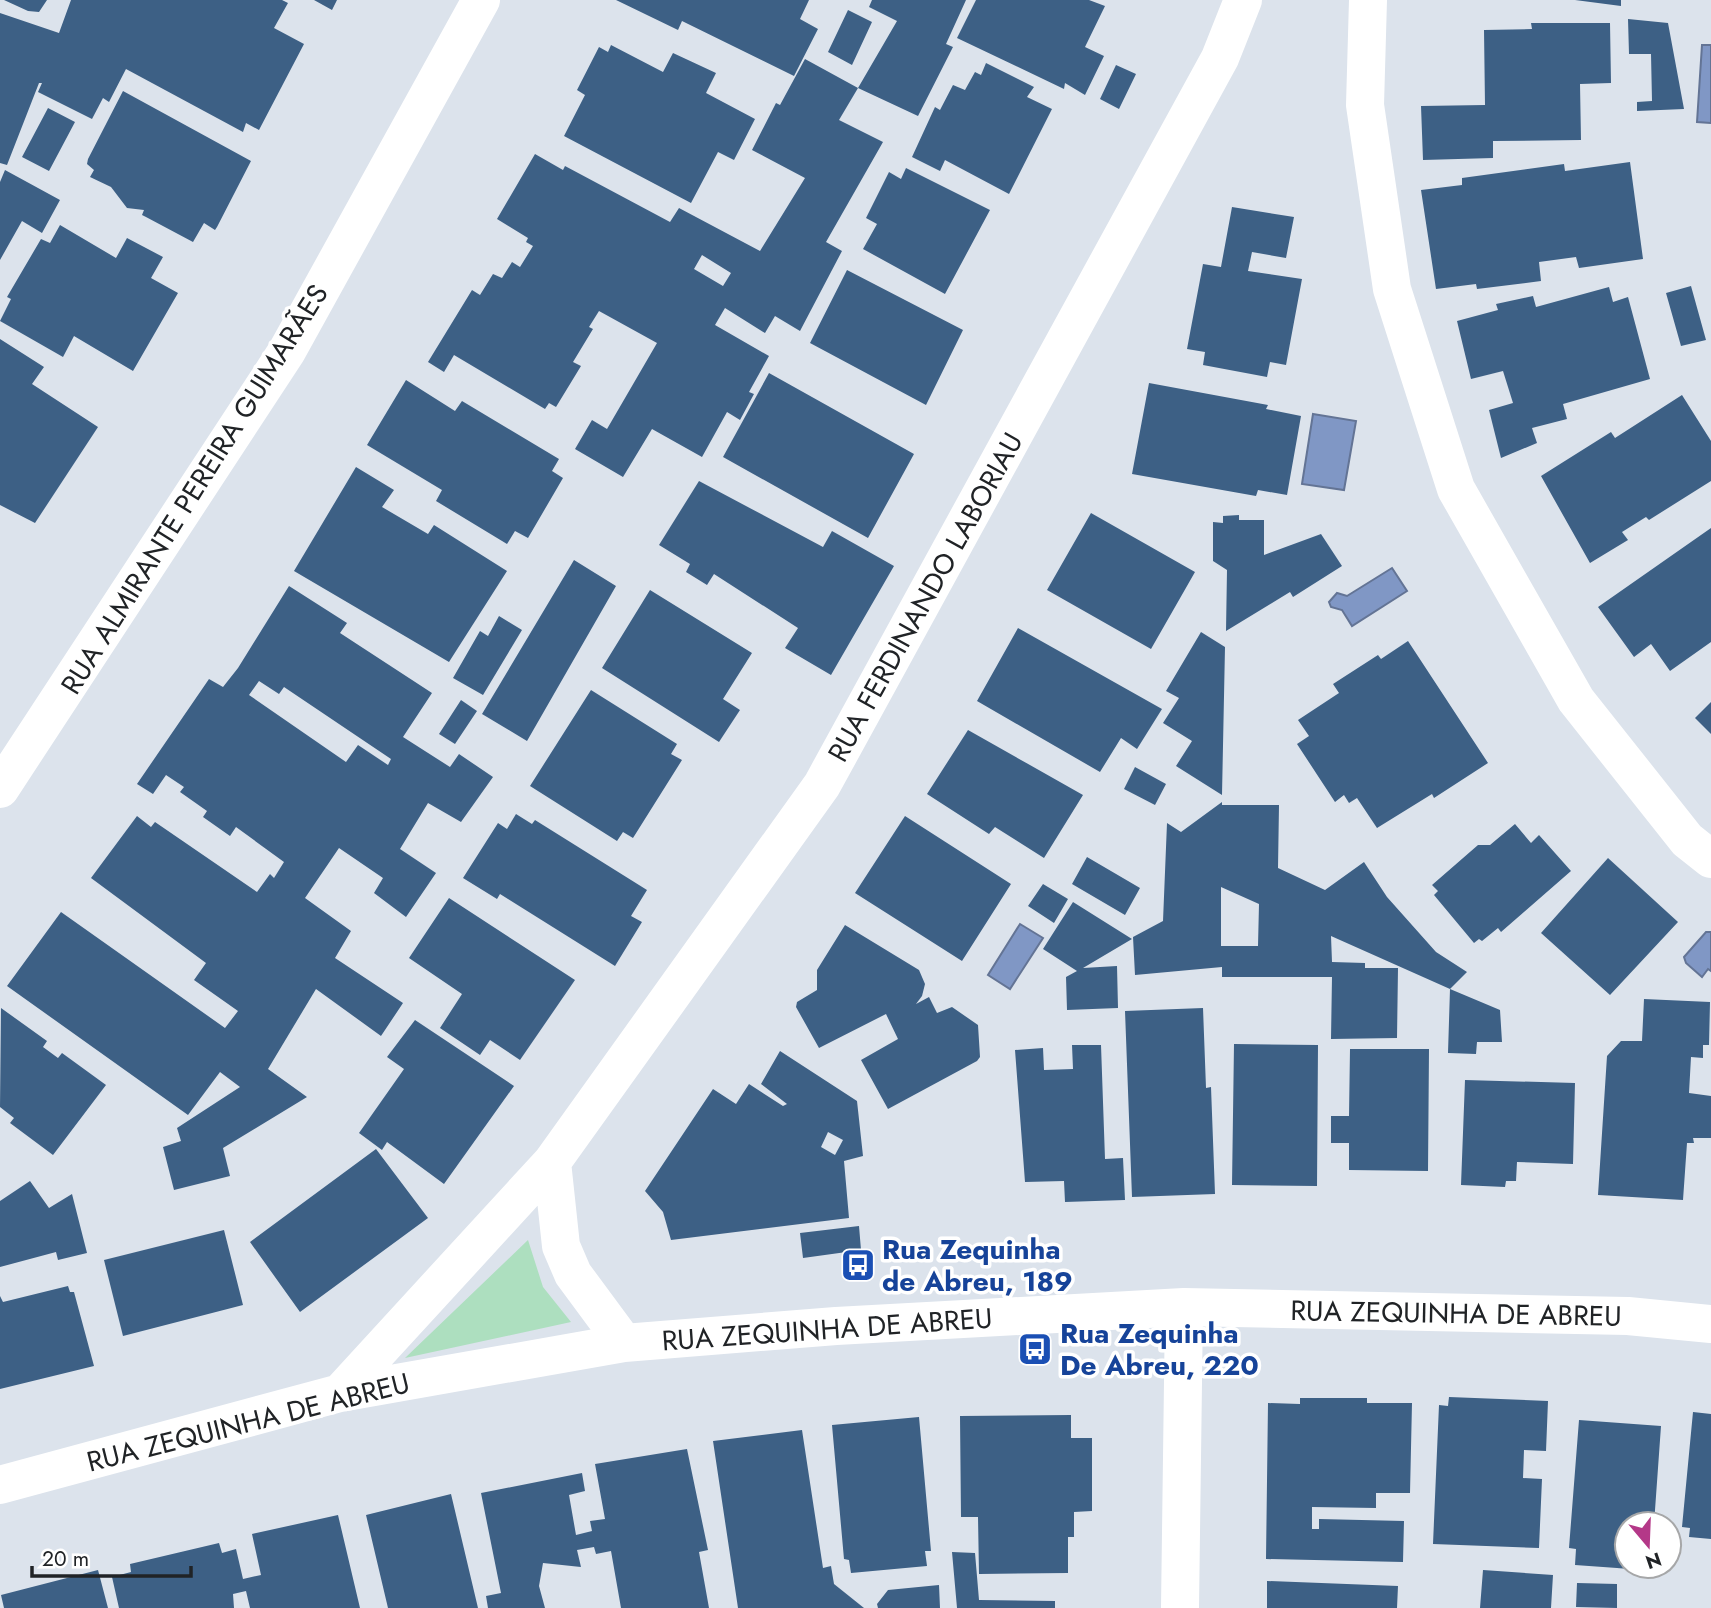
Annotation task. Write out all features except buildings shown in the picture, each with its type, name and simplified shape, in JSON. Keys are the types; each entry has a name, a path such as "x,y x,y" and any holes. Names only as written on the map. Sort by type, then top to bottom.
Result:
{"street":[{"name":"RUA ALMIRANTE PEREIRA GUIMARÃES","path":"0,789 287,351 481,0"},
{"name":"RUA FERDINANDO LABORIAU","path":"340,1393 552,1162 822,785 1220,58 1243,0"},
{"path":"1368,0 1365,105 1392,289 1456,489 1576,700 1687,840 1711,859"},
{"path":"552,1162 561,1246 573,1275 624,1343"},
{"path":"1180,1608 1184,1307"},
{"name":"RUA ZEQUINHA DE ABREU","path":"0,1485 340,1393 624,1343 836,1326 1184,1307 1628,1315 1711,1324"}],"green space":[{"path":"528,1240 543,1287 571,1322 405,1358"}],"water":[{"path":"1702,45 1711,45 1711,123 1697,122"},
{"path":"1313,414 1356,421 1344,490 1302,484"},
{"path":"1392,568 1407,591 1352,626 1342,610 1331,607 1329,602 1337,593 1347,596"},
{"path":"1020,924 1043,938 1010,989 988,975"},
{"path":"1706,932 1711,932 1711,971 1708,969 1702,977 1686,963 1684,957"}],"place":[{"name":"Rua Zequinha de Abreu, 189","path":"858,1265"},
{"name":"Rua Zequinha De Abreu, 220","path":"1035,1349"}]}
